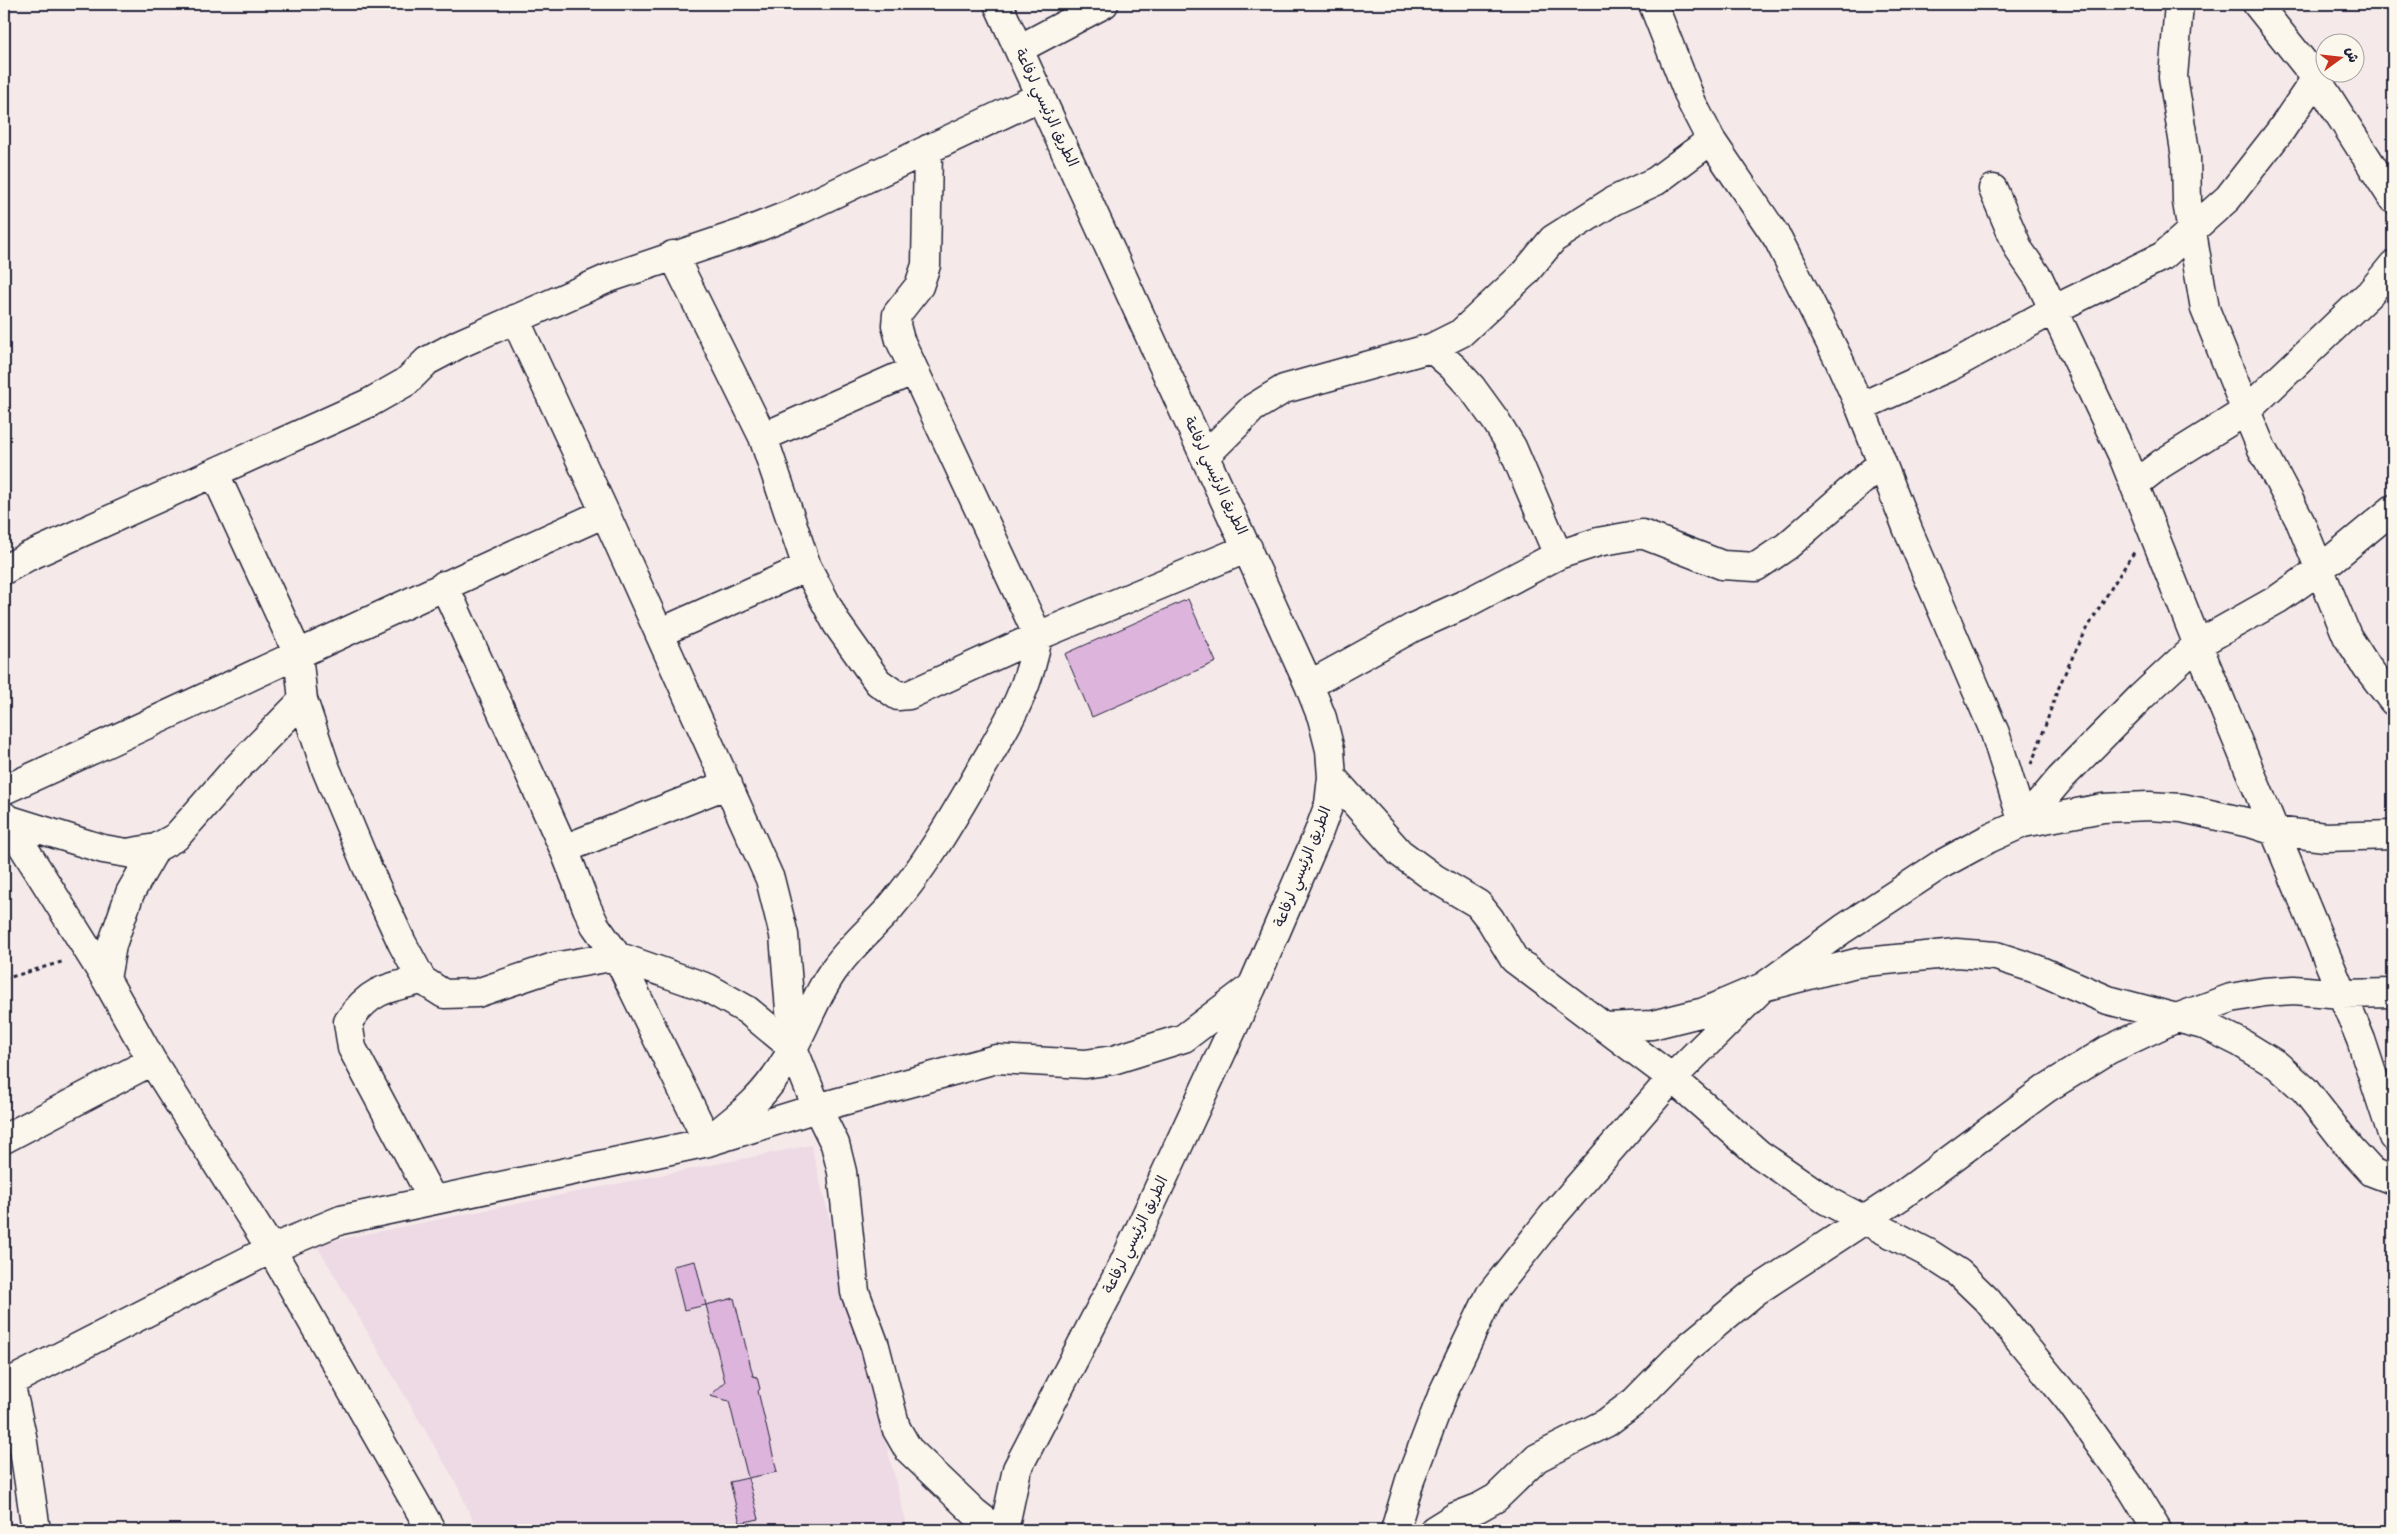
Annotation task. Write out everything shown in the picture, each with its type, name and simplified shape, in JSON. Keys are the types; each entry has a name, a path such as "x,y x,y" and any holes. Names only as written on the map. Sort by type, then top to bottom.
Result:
{"street":[{"name":"الطريق الرئيسي لرفاعة","path":"998,4 1206,455 1309,684 1330,750 1332,777 1329,804 1318,834 1252,987 1123,1265 1017,1469 1004,1530"},
{"path":"1019,49 1104,4"},
{"path":"1653,4 1692,103 1711,140 1778,239 1840,360 1908,530 1995,733 2019,811"},
{"path":"2179,4 2173,77 2186,157 2187,202 2191,232 2205,310 2262,449 2300,521 2347,636 2367,667 2393,701"},
{"path":"2257,4 2314,75"},
{"path":"1860,407 1952,365 2054,310 2163,256 2228,198 2281,130 2314,81"},
{"path":"2319,82 2393,199"},
{"path":"4,570 26,557 215,474 369,403 406,382 427,361 459,344 609,278 746,232 780,218 1041,96"},
{"path":"1206,455 1253,408 1284,389 1431,348 1461,333 1524,274 1553,239 1605,206 1656,181 1711,140"},
{"path":"708,1142 753,1103 770,1083 793,1048 818,995 835,968 889,909 944,835 1017,708 1033,666 1038,636 914,370 896,325 897,314 919,286 926,265 928,150"},
{"path":"1993,189 2018,250 2039,279 2122,454 2361,1040 2393,1137"},
{"path":"673,255 763,437 807,567 837,624 862,662 878,682 898,696 909,695 1038,636 1248,548"},
{"path":"2134,485 2161,464 2246,411 2274,387 2326,333 2370,293 2393,265"},
{"path":"515,319 605,513 770,880 784,935 793,1048 817,1108 835,1144 842,1172 855,1292 875,1346 896,1428 908,1449 974,1512 997,1530"},
{"path":"1431,348 1453,367 1472,388 1512,447 1558,555"},
{"path":"763,437 914,370"},
{"path":"1309,684 1414,627 1463,606 1558,555 1598,542 1642,534 1722,566 1756,567 1787,546 1882,464"},
{"path":"215,474 298,654 303,700 326,768 367,867 402,943 422,980 444,994 477,992 554,967 617,956 708,988 747,1010 793,1048"},
{"path":"1395,1530 1410,1480 1443,1393 1490,1295 1550,1218 1672,1078 1763,986 1843,929 2019,811 2060,779 2140,697 2198,644 2278,599 2319,570 2393,509"},
{"path":"4,790 444,585 605,513"},
{"path":"659,632 807,567"},
{"path":"444,585 564,849 595,925 617,956 708,1142"},
{"path":"4,817 103,849 127,853 156,848 176,837 233,772 303,700"},
{"path":"1332,777 1400,852 1434,878 1478,904 1490,919 1514,959 1672,1078 1758,1154 1826,1200 1928,1253 1959,1274 1987,1300 2074,1407 2132,1489 2157,1530"},
{"path":"564,849 728,784"},
{"path":"2019,811 2149,806 2212,814 2276,831 2326,837 2393,835"},
{"path":"4,817 106,980 152,1061 271,1248 431,1530"},
{"path":"106,980 112,945 130,893 156,848"},
{"path":"1605,1027 1652,1025 1704,1012 1763,986 1856,963 1956,953 1996,956 2036,969 2108,1000 2174,1019 2207,1026 2277,1065 2305,1090 2372,1172 2393,1180"},
{"path":"422,980 383,989 360,1004 348,1022 352,1048 433,1200"},
{"path":"36,1530 22,1436 7,1377 271,1248 340,1220 708,1142 817,1108 996,1059 1085,1064 1113,1060 1184,1038 1252,987"},
{"path":"1434,1530 1456,1516 1478,1508 1496,1498 1536,1458 1606,1423 1634,1402 1688,1347 1756,1291 1865,1220 2047,1088 2108,1050 2174,1019 2231,998 2264,992 2294,990 2342,994 2393,993"},
{"path":"4,1139 152,1061"}],"path":[{"path":"2019,811 2057,692 2104,599 2151,527"},
{"path":"4,980 90,954"}],"shaded area":[{"path":"811,1145 908,1530 477,1530 457,1485 316,1244"}],"building":[{"path":"1188,599 1216,662 1092,717 1065,654"},
{"path":"695,1261 706,1305 684,1310 673,1266"},
{"path":"734,1298 753,1376 757,1377 760,1389 758,1391 777,1472 748,1478 729,1401 710,1396 725,1382 706,1305"},
{"path":"748,1478 759,1519 740,1523 730,1482"}]}
